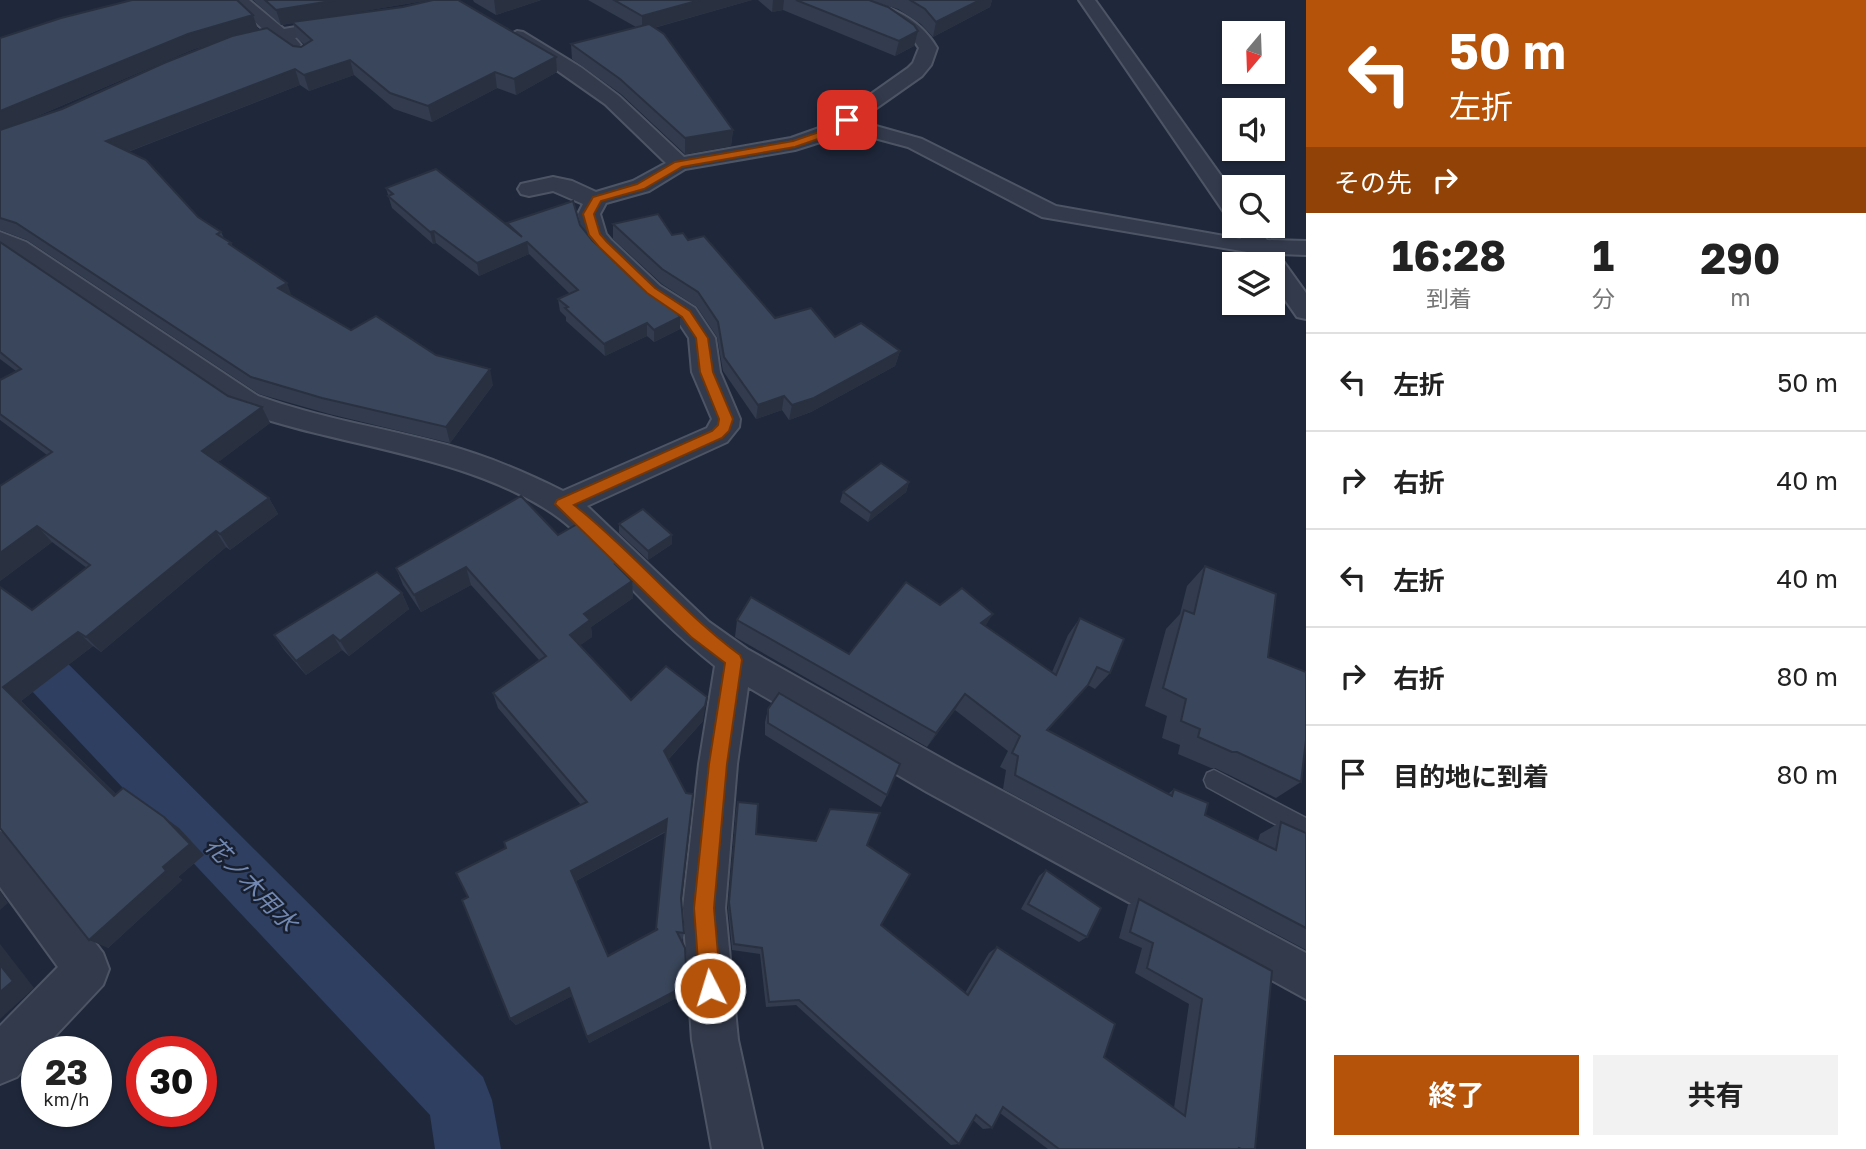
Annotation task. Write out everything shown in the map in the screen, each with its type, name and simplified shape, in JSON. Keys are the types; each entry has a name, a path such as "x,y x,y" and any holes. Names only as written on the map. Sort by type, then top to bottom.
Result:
{"street":[{"path":"239,0 305,55"},
{"path":"844,127 847,120 915,72 922,65 928,48 910,26 851,0"},
{"path":"1087,0 1222,193"},
{"path":"212,52 233,44 277,34 352,23"},
{"path":"500,26 575,72 612,100 679,164"},
{"path":"529,188 553,184 565,186 586,198 597,199 641,186 679,164 795,144 844,127 873,130 915,143 1050,212 1241,246 1306,248"},
{"path":"562,504 717,435 724,428 726,419 706,372 702,338 686,314 651,291 595,235 589,214 597,199"},
{"path":"1254,238 1306,311"},
{"path":"0,239 18,247 248,403 281,415 447,456 506,476 562,504 589,525 697,632 734,660 941,779 1306,977"},
{"path":"734,660 718,764 704,908 715,1040 737,1149"},
{"path":"0,852 87,970 0,1060"}],"lane":[{"path":"1214,780 1306,830"}],"building":[{"path":"132,0 237,0 253,15 188,34 0,111 0,38 61,18"},
{"path":"265,0 337,0 276,10"},
{"path":"433,0 458,0 556,57 514,79 495,72 428,106 390,93 350,60 304,75 295,69 106,141 146,160 198,217 221,232 217,234 287,283 278,288 351,330 376,316 436,355 490,369 446,427 322,398 251,377 16,223 0,218 0,130 62,109 232,36 267,28 293,46 301,47 312,40 292,22 403,7"},
{"path":"614,0 700,0 642,16"},
{"path":"796,0 869,0 888,7 914,25 918,31 899,41"},
{"path":"910,0 980,0 936,22 925,9"},
{"path":"649,24 664,34 733,130 685,138 620,79 571,44"},
{"path":"436,169 522,237 507,223 573,201 580,225 592,240 640,286 675,310 680,317 654,330 647,323 604,344 558,299 578,290 527,242 477,263 434,231 430,232 388,196 393,194 386,188"},
{"path":"658,214 672,235 683,233 688,240 704,236 775,318 811,308 835,337 861,323 900,351 814,398 792,405 784,396 758,405 724,357 718,322 698,292 662,269 613,224"},
{"path":"0,242 228,396 262,407 202,451 269,498 220,534 216,531 86,637 78,632 3,687 114,796 123,788 164,817 190,844 163,867 166,871 89,940 0,828 0,587 32,610 90,565 37,526 0,553 0,486 52,452 0,414 0,380 21,369 0,352"},
{"path":"881,463 909,482 871,513 843,492"},
{"path":"521,496 558,535 579,523 618,562 615,564 632,581 584,614 590,620 570,635 631,700 666,666 707,697 705,706 664,751 686,793 693,794 681,898 684,933 677,932 685,948 687,985 587,1037 569,988 510,1019 462,900 468,897 456,873 506,848 504,842 587,802 493,693 546,656 466,567 414,595 396,568","holes":["667,819 656,929 608,956 571,871"]},
{"path":"643,509 672,535 648,551 619,524"},
{"path":"1205,566 1276,594 1268,657 1306,672 1306,740 1301,782 1198,737 1200,729 1181,721 1186,699 1163,688 1184,610 1194,614"},
{"path":"377,572 402,593 340,641 333,635 296,661 274,635"},
{"path":"906,582 940,605 962,588 993,614 981,623 1056,675 1080,618 1124,639 1110,673 1097,667 1088,685 1047,730 1172,796 1174,789 1208,803 1205,815 1276,850 1281,822 1306,833 1306,928 1015,775 1018,756 1012,753 1020,736 965,694 936,733 737,620 751,597 849,654"},
{"path":"779,693 900,764 887,795 768,723 768,709"},
{"path":"738,802 758,804 756,834 816,841 830,809 880,813 867,845 910,874 881,925 968,995 997,947 1115,1024 1104,1057 1185,1116 1202,999 1147,968 1153,943 1130,932 1139,899 1272,971 1255,1149 1059,1149 1003,1107 992,1128 976,1115 959,1144 799,1000 769,1002 762,948 734,944 729,902"},
{"path":"1046,870 1101,908 1087,937 1028,904"},
{"path":"0,965 13,981 0,992"}],"waterway":[{"name":"花ノ木用水","path":"10,636 460,1100 468,1149"}],"route":[{"path":"710,988 704,908 718,764 734,660 697,632 589,525 562,504 717,435 724,428 726,419 706,372 702,338 686,314 651,291 603,245 595,235 589,214 597,199 641,186 679,164 795,144 844,127 847,120"}]}
